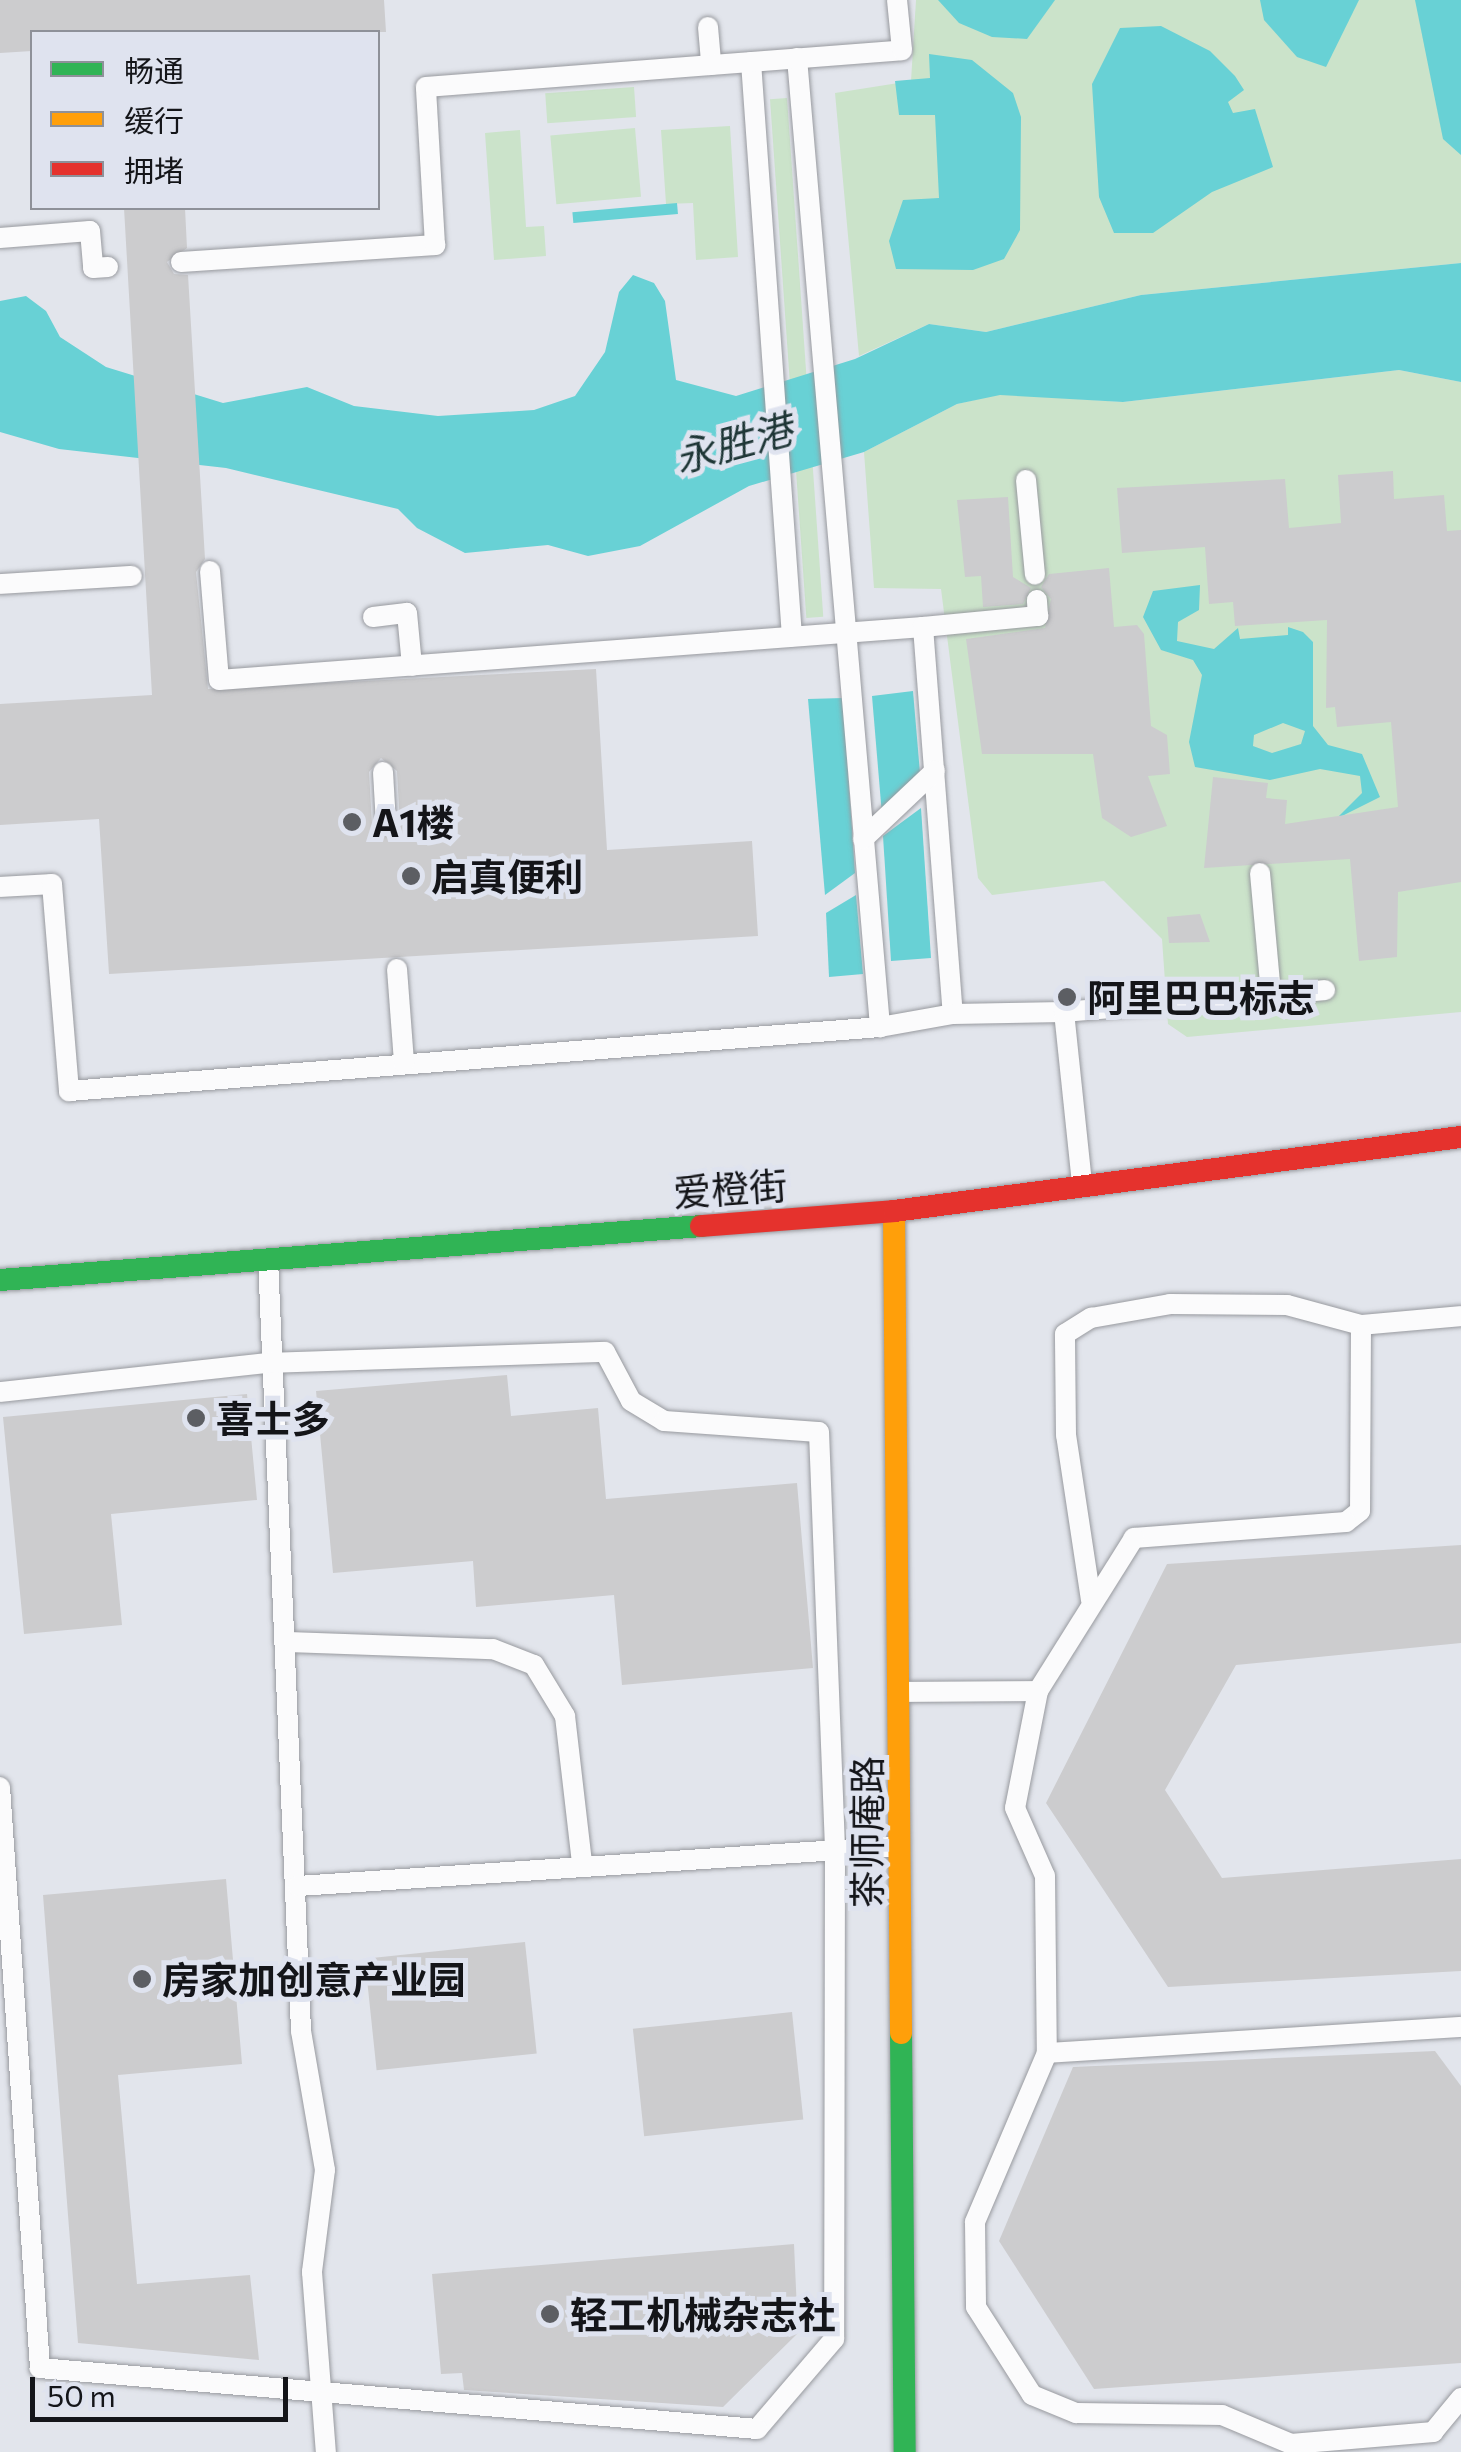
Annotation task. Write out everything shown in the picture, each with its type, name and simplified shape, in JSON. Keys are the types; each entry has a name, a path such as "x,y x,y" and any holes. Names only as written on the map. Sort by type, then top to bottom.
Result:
{"street":[{"name":"爱橙街","path":"0,1280 268,1256 894,1211 1461,1137"},
{"name":"茶师庵路","path":"894,1211 905,2452"}],"lane":[{"path":"181,262 435,245 426,87 902,50 897,0"},
{"path":"708,26 711,65"},
{"path":"797,58 843,634 880,1027"},
{"path":"751,62 792,637"},
{"path":"0,238 90,232 93,268 108,267"},
{"path":"1026,480 1034,575"},
{"path":"210,572 219,680 375,674 412,666 923,628 1038,616 1037,600"},
{"path":"0,584 132,576"},
{"path":"373,616 408,614 412,666"},
{"path":"923,628 953,1014"},
{"path":"862,839 934,771"},
{"path":"382,772 386,824"},
{"path":"1260,874 1271,995"},
{"path":"0,887 52,884 69,1091 880,1027 953,1014 1064,1012 1325,990"},
{"path":"397,969 404,1063"},
{"path":"1064,1012 1082,1185"},
{"path":"268,1256 269,1363 288,1642 301,2031 325,2170 312,2272 326,2452"},
{"path":"1091,1600 1066,1434 1065,1334 1091,1318 1170,1304 1287,1306 1361,1325 1461,1316"},
{"path":"1361,1325 1360,1511 1346,1522 1134,1538 1091,1600 1038,1691 1015,1808 1045,1876 1047,2053 975,2222 976,2307 994,2346 1032,2395 1076,2413 1222,2415 1291,2444 1433,2432 1461,2398"},
{"path":"0,1392 269,1363 604,1352 631,1401 664,1421 819,1432 835,1846 834,2340 758,2428 322,2396 40,2368 0,1787"},
{"path":"288,1642 494,1649 534,1665 565,1716 582,1864"},
{"path":"900,1692 1038,1691"},
{"path":"298,1886 835,1846 901,1846"},
{"path":"1047,2053 1461,2028"}],"green space":[{"path":"916,0 1461,0 1461,263 1141,295 986,332 929,324 859,356 835,93 911,81"},
{"path":"634,87 636,117 547,123 545,93"},
{"path":"787,98 823,617 806,618 770,99"},
{"path":"730,126 738,257 696,260 693,203 666,204 661,130"},
{"path":"635,128 641,197 556,204 550,135"},
{"path":"520,130 526,227 544,226 546,256 494,260 485,133"},
{"path":"1399,370 1461,382 1461,1012 1187,1037 1168,1024 1162,939 1104,881 992,895 978,878 941,589 874,588 864,452 957,404 1000,394 1123,402"}],"water":[{"path":"938,0 1055,0 1027,39 992,37 959,23"},
{"path":"1260,0 1359,0 1326,67 1297,57 1264,20"},
{"path":"1415,0 1461,0 1461,155 1443,139"},
{"path":"1161,26 1210,51 1235,76 1244,90 1228,102 1233,113 1255,109 1273,167 1212,192 1153,233 1114,233 1099,197 1092,84 1120,28"},
{"path":"929,54 972,60 1013,93 1021,117 1020,230 1004,259 973,270 896,269 889,241 903,200 939,198 935,115 899,115 895,81 930,78"},
{"path":"677,203 678,214 573,223 572,212"},
{"name":"永胜港","path":"1461,263 1461,382 1399,370 1123,402 1000,395 957,404 864,452 749,486 640,546 588,556 548,545 465,553 417,528 398,509 226,468 59,449 0,432 0,301 26,296 46,311 60,337 106,367 223,403 307,387 354,406 438,416 534,410 575,396 605,352 619,292 633,275 654,283 665,301 676,380 736,396 855,359 929,324 986,332 1141,295"},
{"path":"1200,585 1199,610 1178,622 1177,641 1214,649 1238,628 1240,639 1288,635 1288,627 1303,632 1313,642 1313,726 1328,745 1362,754 1380,797 1336,819 1362,793 1360,776 1320,769 1270,780 1195,767 1189,742 1202,675 1193,660 1161,650 1143,617 1153,591","holes":["1283,723 1305,731 1301,744 1272,753 1253,746 1254,735"]},
{"path":"913,691 920,773 882,815 872,696"},
{"path":"843,698 855,873 825,895 808,699"},
{"path":"921,808 931,958 891,961 883,836"},
{"path":"856,895 863,974 829,977 826,913"}],"building":[{"path":"0,0 384,0 386,32 30,30 30,51 0,53"},
{"name":"A1楼","path":"124,210 185,210 187,248 167,262 174,274 188,275 205,559 196,572 208,689 596,669 607,850 752,841 758,936 109,974 99,819 0,825 0,704 152,695","holes":["381,758 397,771 400,824 388,838 372,825 369,772"]},
{"path":"1393,471 1394,499 1444,495 1447,531 1461,530 1461,882 1398,892 1397,957 1359,961 1350,859 1204,868 1213,777 1268,783 1266,798 1287,800 1285,824 1398,807 1391,722 1337,727 1335,707 1326,708 1327,620 1235,626 1233,602 1209,604 1205,547 1122,553 1117,488 1285,479 1289,528 1341,523 1338,475"},
{"path":"1008,497 1013,577 1031,588 1023,604 983,607 981,576 965,577 957,500"},
{"path":"1109,568 1114,627 1137,625 1144,634 1151,726 1167,735 1170,774 1148,776 1167,826 1131,837 1102,818 1093,754 982,754 966,639 1045,628 1051,599 1041,587 1049,574"},
{"path":"1200,914 1210,942 1169,943 1167,917"},
{"path":"507,1375 511,1416 598,1408 606,1499 797,1483 813,1668 622,1685 614,1595 476,1607 473,1561 333,1573 316,1391"},
{"path":"247,1394 257,1500 111,1514 122,1625 24,1634 3,1417"},
{"path":"1461,1545 1461,1643 1236,1665 1165,1790 1222,1878 1461,1859 1461,1971 1168,1987 1046,1803 1167,1564"},
{"path":"226,1879 242,2064 118,2075 137,2284 250,2275 259,2360 78,2343 43,1895"},
{"path":"525,1942 537,2053 377,2070 365,1959"},
{"path":"792,2012 803,2119 644,2136 633,2029"},
{"path":"1435,2051 1461,2086 1461,2363 1094,2389 999,2241 1073,2067"},
{"path":"794,2244 798,2333 723,2407 464,2390 462,2373 441,2374 432,2274"}],"traffic: fast":[{"path":"0,1280 701,1226"},
{"path":"901,2033 905,2452"}],"traffic: slow":[{"path":"894,1211 901,2033"}],"traffic: jam":[{"path":"701,1226 894,1211 1461,1137"}],"place":[{"name":"A1楼","path":"352,822"},
{"name":"启真便利","path":"411,876"},
{"name":"阿里巴巴标志","path":"1067,997"},
{"name":"喜士多","path":"196,1418"},
{"name":"房家加创意产业园","path":"142,1979"},
{"name":"轻工机械杂志社","path":"550,2314"}]}
